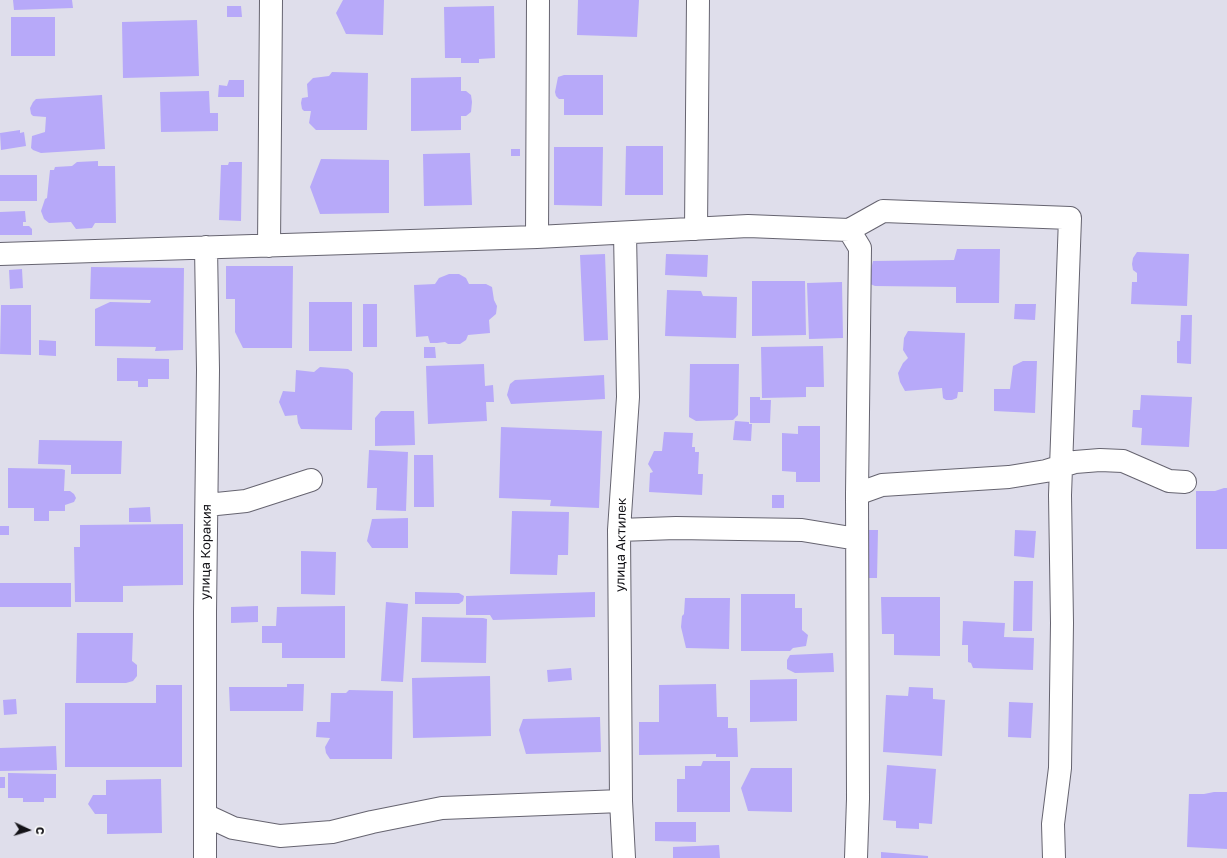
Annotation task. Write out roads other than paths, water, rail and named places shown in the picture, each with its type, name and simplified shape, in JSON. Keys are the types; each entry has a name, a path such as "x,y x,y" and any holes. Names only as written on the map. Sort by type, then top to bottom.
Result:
{"street":[{"path":"269,246 271,0"},
{"path":"538,0 538,237"},
{"path":"696,229 698,0"},
{"path":"0,254 538,237 748,226 849,230 883,210 1070,218 1060,503 1062,623 1060,768 1054,824 1054,858"},
{"path":"849,230 860,248 858,799 856,858"},
{"name":"улица Актилек","path":"624,858 621,801 619,530 628,397 625,233"},
{"name":"улица Коракия","path":"205,858 208,370 206,247"},
{"path":"858,494 882,485 1009,477 1046,471 1075,462 1100,460 1122,461 1169,481 1185,482"},
{"path":"207,505 246,501 311,480"},
{"path":"619,530 676,528 802,530 858,539"},
{"path":"205,815 233,828 280,836 332,832 372,822 442,808 621,801"}]}
